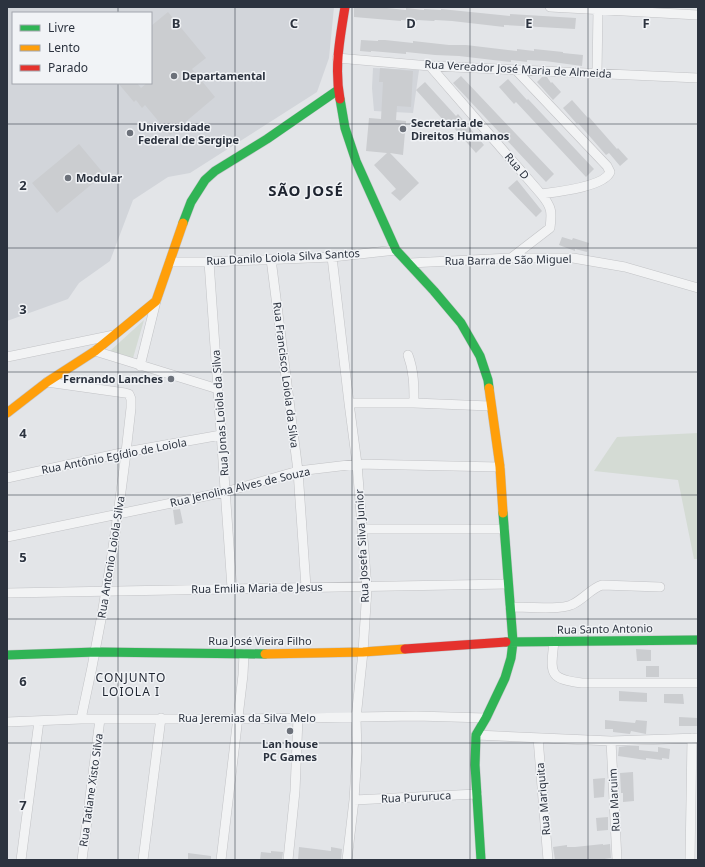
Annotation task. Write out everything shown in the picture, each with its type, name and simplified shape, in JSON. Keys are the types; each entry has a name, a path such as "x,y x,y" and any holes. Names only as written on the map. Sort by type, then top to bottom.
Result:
{"street":[{"path":"345,7 338,58 338,90 345,128 356,161 396,250 410,263 461,323 480,356 488,380 490,406 500,467 513,642 511,658 505,678 486,718 476,735 475,749 481,860"},
{"path":"550,7 698,15"},
{"path":"597,73 598,10"},
{"name":"Rua Vereador José Maria de Almeida","path":"338,58 430,66 698,78"},
{"name":"Rua D","path":"430,66 542,194 552,210 550,228 511,258"},
{"path":"516,70 609,169 609,175 582,188 542,194"},
{"path":"140,366 156,301 191,202 205,180 338,90"},
{"name":"Rua Danilo Loiola Silva Santos","path":"170,262 209,262 332,257 396,250"},
{"name":"Rua Josefa Silva Junior","path":"332,257 357,464 367,588 363,652 356,718 357,752 354,800 347,860"},
{"name":"Rua Barra de São Miguel","path":"410,263 511,258 573,258 625,267 698,288"},
{"name":"Rua Francisco Loiola da Silva","path":"271,259 298,471 306,587"},
{"name":"Rua Jonas Loiola da Silva","path":"209,262 232,588"},
{"path":"7,413 47,382 94,351 156,301"},
{"path":"7,357 115,335"},
{"path":"94,351 218,389"},
{"path":"408,355 412,366 414,379 414,403"},
{"name":"Rua Antonio Loiola Silva","path":"47,382 129,394 131,403 119,514 96,652 81,719"},
{"path":"349,403 414,403 490,406"},
{"name":"Rua Antônio Egídio de Loiola","path":"7,478 126,452 221,435"},
{"name":"Rua Jenolina Alves de Souza","path":"7,537 225,492 298,471 357,464 500,467"},
{"path":"363,529 504,529"},
{"name":"Rua Emilia Maria de Jesus","path":"7,593 232,588 367,588 508,584"},
{"path":"510,607 565,607 579,601 595,587 602,585 660,587"},
{"name":"Rua Santo Antonio","path":"513,642 698,640"},
{"path":"554,641 551,667 557,677 564,680 582,683 698,682"},
{"name":"Rua José Vieira Filho","path":"7,655 96,652 244,654 363,652 513,642"},
{"path":"221,860 243,675 244,654"},
{"name":"Rua Jeremias da Silva Melo","path":"7,722 161,718 237,719 416,716 486,718"},
{"path":"143,860 161,718"},
{"path":"288,860 295,791 298,718"},
{"name":"Rua Tatiane Xisto Silva","path":"82,860 100,719"},
{"path":"21,860 39,721"},
{"path":"476,735 611,741 695,738 690,860"},
{"name":"Rua Mariquita","path":"538,738 548,860"},
{"name":"Rua Maruim","path":"611,741 617,860"},
{"name":"Rua Pururuca","path":"354,800 477,794"}],"shaded area":[{"name":"Universidade Federal de Sergipe","path":"7,7 334,7 329,58 317,92 190,173 168,177 133,200 110,261 79,283 68,299 7,321"},
{"path":"373,68 419,70 413,113 374,111 372,88"},
{"path":"144,320 133,358 110,351"},
{"path":"698,433 698,559 694,559 678,480 594,471 617,437"}],"building":[{"path":"354,7 377,7 406,10 406,8 424,10 441,9 510,16 510,14 576,18 575,29 504,25 504,27 452,21 401,21 354,17"},
{"name":"Departamental","path":"168,12 206,58 192,69 215,97 170,135 145,105 142,108 136,100 134,102 119,84 138,84 141,88 146,84 152,84 152,25"},
{"path":"361,40 385,40 413,43 413,41 517,51 517,49 534,51 534,49 563,52 583,55 582,66 545,61 527,60 527,62 511,60 511,62 406,52 406,54 360,51"},
{"path":"380,68 413,71 411,107 397,106 396,120 406,121 403,155 390,153 419,183 400,201 391,193 396,189 374,165 387,153 366,151 369,118 381,119 383,82 379,82"},
{"path":"461,76 554,174 546,182 453,83"},
{"path":"542,77 547,77 561,92 553,100 537,82"},
{"path":"508,79 594,169 586,177 516,102 514,104 499,87"},
{"path":"425,82 456,116 458,114 484,145 476,153 447,120 445,122 416,90"},
{"path":"572,100 628,159 620,166 609,153 606,155 563,108"},
{"name":"Modular","path":"79,144 104,174 57,213 32,183"},
{"path":"517,180 542,211 536,217 508,188"},
{"path":"562,237 572,240 573,238 589,243 587,252 575,249 575,251 559,245"},
{"path":"180,509 183,523 175,525 173,510"},
{"path":"636,649 651,650 651,661 637,661"},
{"path":"646,666 659,666 659,677 646,677"},
{"path":"619,691 647,693 647,702 619,701"},
{"path":"664,694 683,694 684,704 664,703"},
{"path":"679,717 698,718 698,726 679,726"},
{"path":"605,720 635,723 636,720 647,721 646,734 631,731 630,734 613,732 613,729 605,729"},
{"path":"639,746 639,750 658,752 658,747 670,749 669,759 662,758 662,760 646,758 646,760 618,756 619,747"},
{"path":"633,772 634,801 623,802 620,773"},
{"path":"605,778 604,797 594,798 593,779"},
{"path":"608,817 608,830 597,831 596,818"},
{"path":"610,844 611,858 598,860 555,860 553,847 567,845 567,847 575,847"},
{"path":"299,847 331,851 331,847 342,849 341,860 298,860"},
{"path":"271,851 283,852 282,860 260,860 261,852 271,853"},
{"path":"188,853 211,856 211,860 188,860"}],"traffic: fast":[{"path":"183,223 191,202 205,180 215,171 267,139 338,90"},
{"path":"340,99 345,128 356,161 396,250 461,323 480,356 488,380 489,388"},
{"path":"481,860 475,765 476,735 486,718 505,678 511,658 513,642 503,513"},
{"path":"506,642 698,640"},
{"path":"7,655 96,652 265,654"}],"traffic: slow":[{"path":"7,413 47,382 95,351 156,301 183,223"},
{"path":"489,388 500,467 503,513"},
{"path":"265,654 363,652 405,649"}],"traffic: jam":[{"path":"340,99 338,87 338,64 345,7"},
{"path":"405,649 506,642"}],"place":[{"name":"Departamental","path":"174,76"},
{"name":"Secretaria de Direitos Humanos","path":"403,129"},
{"name":"Universidade Federal de Sergipe","path":"130,133"},
{"name":"Modular","path":"68,178"},
{"name":"Fernando Lanches","path":"171,379"},
{"name":"Lan house PC Games","path":"290,731"}],"district":[{"name":"SÃO JOSÉ","path":"306,191"},
{"name":"CONJUNTO LOIOLA I","path":"131,685"}]}
